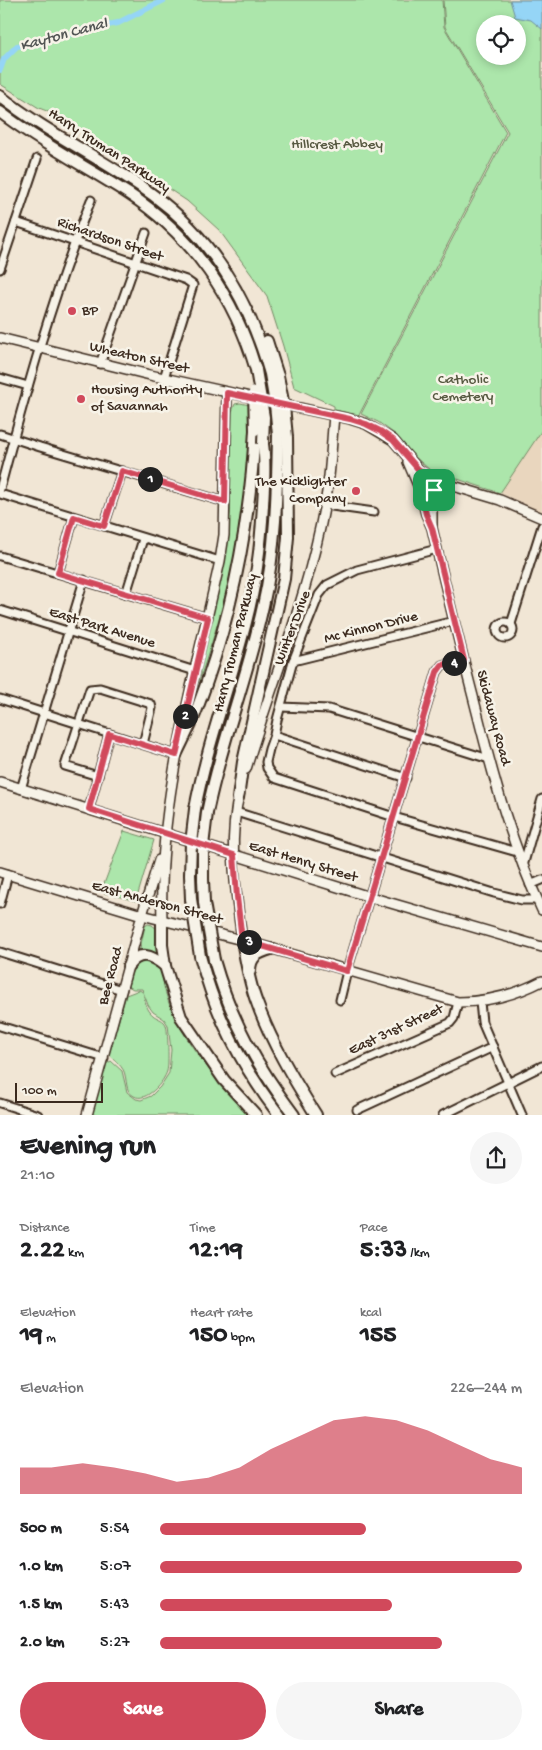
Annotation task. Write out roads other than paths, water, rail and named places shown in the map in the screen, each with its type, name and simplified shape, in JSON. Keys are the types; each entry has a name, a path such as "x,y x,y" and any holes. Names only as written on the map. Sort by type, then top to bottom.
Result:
{"highway":[{"name":"Harry Truman Parkway","path":"0,96 154,196 186,223 246,299 261,326 284,406 275,519 266,590 254,644 218,767 207,813 203,846 204,903 214,960 225,996 242,1035 263,1072 294,1115"},
{"name":"Harry Truman Parkway","path":"2,114 130,194 162,218 191,247 216,279 244,334 264,417 263,444 265,456 262,518 258,560 251,601 205,763 195,809 191,843 191,899 200,956 213,1000 231,1041 252,1079 279,1115"},
{"path":"176,755 197,710 226,617 239,564 249,505 256,430 253,370"},
{"path":"238,798 243,762 284,579 288,537 282,436"},
{"path":"162,920 162,945 165,966 181,1017 224,1080 256,1115"},
{"path":"242,940 249,979 257,1004 272,1038 316,1115"},
{"path":"249,979 253,956 271,949"},
{"path":"128,966 134,959 142,956 156,959 165,966"}],"main road":[{"name":"Wheaton Street","path":"0,338 100,364 366,424 393,440 406,457"},
{"path":"162,920 160,883 168,797 208,618 224,535 227,393"},
{"path":"242,940 234,855 238,798 302,595 325,505 334,416"},
{"path":"406,457 418,469 440,482 500,500 542,518"},
{"name":"Skidaway Road","path":"406,457 432,528 501,804 517,852 542,910"},
{"path":"424,505 440,482"},
{"name":"Skidaway Road","path":"432,528 432,508 440,482"},
{"name":"East Henry Street","path":"0,782 370,897 542,947"},
{"name":"Bee Road","path":"87,1115 163,845"},
{"name":"East Anderson Street","path":"4,873 142,915 242,940 458,1002 480,1002"},
{"path":"480,1002 520,992 542,981"}],"street":[{"path":"0,269 37,159"},
{"path":"0,489 28,386 74,242 91,200"},
{"name":"Richardson Street","path":"16,222 186,280 193,285 164,378"},
{"path":"100,364 146,233"},
{"path":"0,378 28,386"},
{"path":"0,434 225,502"},
{"path":"104,526 122,471"},
{"path":"0,494 220,561"},
{"path":"325,505 374,512"},
{"path":"58,573 74,517"},
{"path":"511,624 542,526"},
{"path":"126,594 143,539"},
{"name":"Winter Drive","path":"394,818 274,778 267,768 266,762 293,661 319,595 327,585 357,570 437,550"},
{"path":"0,556 208,618"},
{"path":"21,788 84,580"},
{"name":"East Park Avenue","path":"0,610 195,671"},
{"name":"Mc Kinnon Drive","path":"293,661 454,621"},
{"path":"340,1000 347,971 437,672 442,665 464,660"},
{"path":"98,776 65,766 90,689 100,688 151,704 152,708 143,744"},
{"path":"0,699 176,755"},
{"path":"280,707 329,709 489,759"},
{"path":"89,809 109,734"},
{"path":"274,735 406,778"},
{"path":"523,867 542,799"},
{"path":"236,812 494,893 522,900 537,900"},
{"path":"394,818 517,852"},
{"path":"0,904 4,873"},
{"path":"530,884 542,880"},
{"path":"0,952 122,990"},
{"name":"East 31st Street","path":"335,1074 450,1023 454,1018 458,1002"},
{"path":"480,1002 482,1022 522,1115"},
{"path":"0,1026 104,1058"},
{"path":"356,1110 493,1047"},
{"path":"443,1115 542,1066"},
{"path":"0,1103 38,1115"}],"water":[{"path":"510,0 542,0 542,29 531,20 526,19 526,15 514,15"}],"waterway":[{"name":"Kayton Canal","path":"0,70 4,59 17,46 41,43 83,30 118,23 164,0"}],"place":[{"name":"BP","path":"72,311"},
{"name":"Housing Authority of Savannah","path":"81,399"},
{"name":"The Kicklighter Company","path":"356,491"}],"park label":[{"name":"Hillcrest Abbey","path":"337,145"},
{"name":"Catholic Cemetery","path":"463,388"}]}
